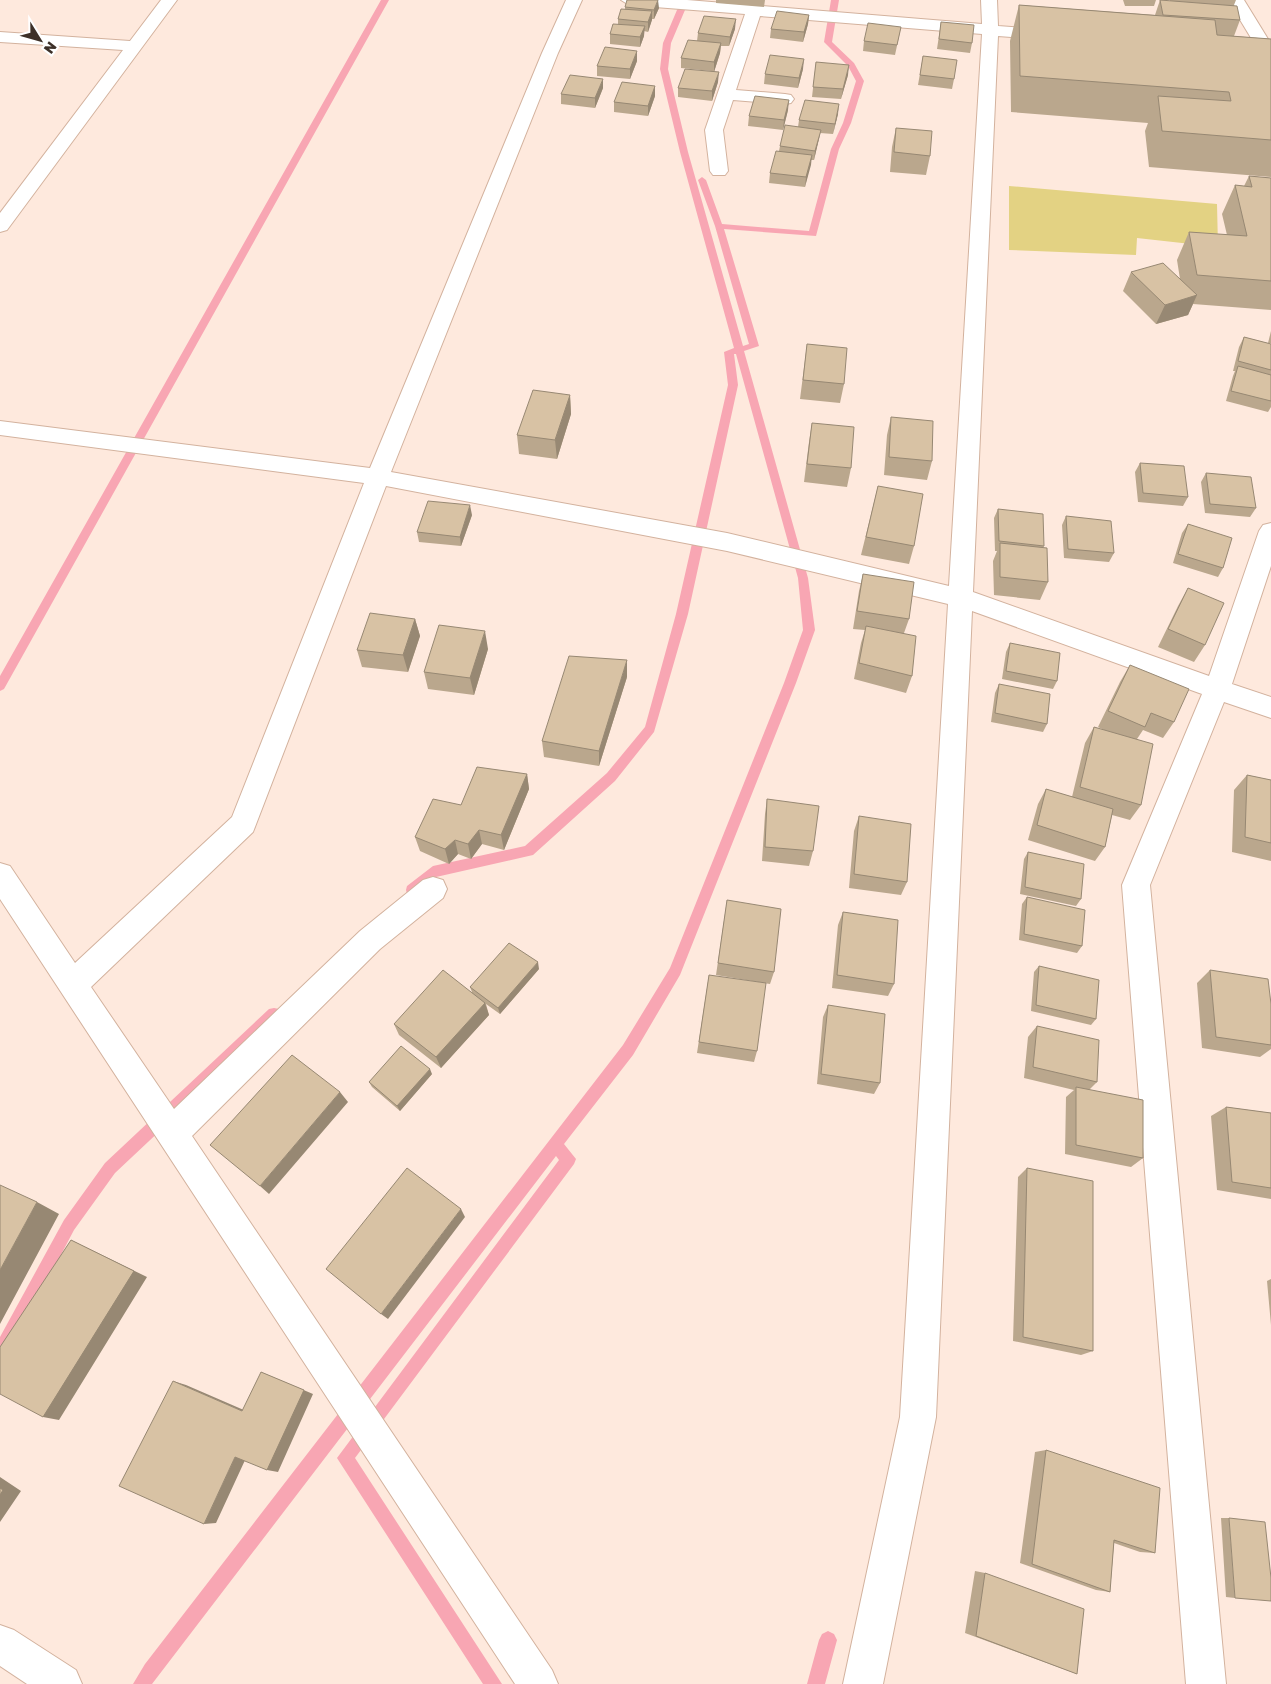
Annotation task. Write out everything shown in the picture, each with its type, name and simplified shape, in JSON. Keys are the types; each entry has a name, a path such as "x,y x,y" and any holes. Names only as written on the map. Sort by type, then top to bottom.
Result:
{"street":[{"path":"0,226 169,0"},
{"path":"73,985 243,824 378,478 550,53 574,0"},
{"path":"629,0 702,3 754,11 1070,36"},
{"path":"862,1684 877,1624 918,1417 990,31 988,0"},
{"path":"1236,0 1270,53"},
{"path":"719,171 714,130 754,11"},
{"path":"0,37 134,46"},
{"path":"1248,49 1270,53"},
{"path":"726,94 785,99"},
{"path":"0,428 378,478 727,542 960,597 1271,708"},
{"path":"1206,1684 1136,886 1217,689 1271,531"},
{"path":"0,876 538,1684"},
{"path":"172,1133 370,940 433,889"},
{"path":"0,1644 62,1684"}],"shaded area":[{"path":"1009,186 1217,204 1218,247 1137,238 1136,255 1009,250"}],"building":[{"path":"627,0 658,0 654,10 625,7"},
{"path":"1160,0 1237,6 1240,20 1163,15"},
{"path":"1019,5 1215,20 1217,35 1271,39 1271,140 1162,131 1158,96 1231,101 1229,92 1020,76"},
{"path":"621,9 652,11 648,22 618,19"},
{"path":"777,11 809,15 804,32 771,29"},
{"path":"704,16 736,19 730,37 698,33"},
{"path":"941,22 974,25 972,43 939,39"},
{"path":"868,23 901,27 897,45 864,41"},
{"path":"613,24 645,26 640,37 610,34"},
{"path":"688,40 721,43 714,62 681,58"},
{"path":"605,47 637,51 630,69 597,66"},
{"path":"770,55 804,59 799,78 765,74"},
{"path":"923,56 957,60 954,79 920,75"},
{"path":"816,62 849,65 843,89 813,87"},
{"path":"685,69 719,72 712,91 678,88"},
{"path":"570,75 603,79 595,98 561,94"},
{"path":"622,82 655,86 648,106 614,102"},
{"path":"755,96 789,100 784,120 749,116"},
{"path":"805,100 839,104 835,124 799,120"},
{"path":"785,125 821,130 815,151 780,146"},
{"path":"896,128 932,131 930,156 894,152"},
{"path":"776,151 812,155 806,177 770,173"},
{"path":"1249,176 1271,178 1271,281 1197,275 1189,232 1247,236 1235,185 1252,187"},
{"path":"1163,263 1197,295 1165,305 1131,272"},
{"path":"1244,337 1271,344 1271,370 1238,361"},
{"path":"807,344 847,348 844,384 803,380"},
{"path":"1238,366 1271,375 1271,401 1231,391"},
{"path":"533,390 570,395 555,440 517,435"},
{"path":"891,417 933,421 932,461 889,457"},
{"path":"812,423 854,427 851,468 807,464"},
{"path":"1140,463 1184,466 1188,497 1143,493"},
{"path":"1206,473 1251,477 1256,508 1210,504"},
{"path":"878,486 923,494 914,546 866,537"},
{"path":"428,501 470,505 460,537 417,532"},
{"path":"998,509 1043,514 1044,546 999,541"},
{"path":"1066,516 1111,521 1114,553 1068,549"},
{"path":"1188,524 1232,538 1223,568 1178,554"},
{"path":"1000,543 1047,548 1048,582 1000,577"},
{"path":"863,574 914,582 909,619 857,611"},
{"path":"1188,588 1224,603 1205,645 1168,629"},
{"path":"370,613 415,619 403,655 357,650"},
{"path":"439,625 485,631 470,678 424,672"},
{"path":"866,626 916,636 912,676 859,663"},
{"path":"1010,643 1060,653 1057,681 1006,671"},
{"path":"569,656 627,660 599,751 542,741"},
{"path":"1130,665 1189,689 1174,722 1151,713 1145,727 1108,711"},
{"path":"999,684 1050,694 1047,724 995,713"},
{"path":"1094,727 1153,744 1141,805 1080,787"},
{"path":"477,767 527,774 501,835 479,830 468,844 455,840 445,849 415,837 433,799 461,805"},
{"path":"1247,775 1271,780 1271,843 1245,837"},
{"path":"1046,789 1113,809 1105,847 1037,825"},
{"path":"767,799 819,806 813,851 765,847"},
{"path":"859,816 911,824 907,882 854,874"},
{"path":"1028,852 1084,864 1081,899 1025,887"},
{"path":"1027,897 1085,910 1082,946 1024,934"},
{"path":"727,900 781,909 774,972 718,963"},
{"path":"843,912 898,920 894,984 837,975"},
{"path":"509,943 538,962 498,1008 470,987"},
{"path":"1039,966 1099,980 1096,1019 1036,1005"},
{"path":"443,970 485,1003 436,1057 394,1024"},
{"path":"1210,970 1268,979 1271,1004 1271,1045 1216,1037"},
{"path":"709,975 766,983 757,1051 699,1042"},
{"path":"828,1005 885,1014 880,1083 821,1074"},
{"path":"1037,1026 1099,1040 1097,1082 1033,1067"},
{"path":"401,1046 430,1069 397,1106 369,1082"},
{"path":"292,1055 340,1092 260,1186 210,1145"},
{"path":"1076,1087 1143,1100 1143,1158 1076,1145"},
{"path":"1226,1107 1271,1113 1271,1188 1232,1182"},
{"path":"407,1168 461,1209 381,1314 326,1269"},
{"path":"1027,1168 1093,1181 1093,1351 1023,1337"},
{"path":"0,1185 37,1202 0,1270"},
{"path":"71,1240 134,1271 43,1417 0,1394 0,1347"},
{"path":"261,1372 304,1390 267,1470 235,1457 204,1524 119,1486 173,1381 242,1411"},
{"path":"1046,1450 1160,1488 1155,1553 1114,1540 1110,1592 1032,1564"},
{"path":"1229,1518 1265,1522 1271,1578 1271,1601 1235,1598"},
{"path":"985,1573 1084,1609 1077,1674 976,1636"}],"waterway":[{"path":"0,686 385,0"},
{"path":"688,0 681,10 667,43 664,69 684,152 739,350"},
{"path":"719,226 813,234 835,149 847,123 860,81 851,65 828,42 835,0"},
{"path":"702,180 719,226"},
{"path":"719,226 754,346 739,350"},
{"path":"142,1684 628,1050 675,971 790,683 809,630 803,578 739,350"},
{"path":"412,890 433,872 529,851 611,777 650,729 682,614 733,385 729,352 739,350"},
{"path":"0,1353 69,1225 110,1168 274,1014"},
{"path":"493,1684 345,1458 569,1159 555,1145"},
{"path":"816,1684 828,1640"}]}
